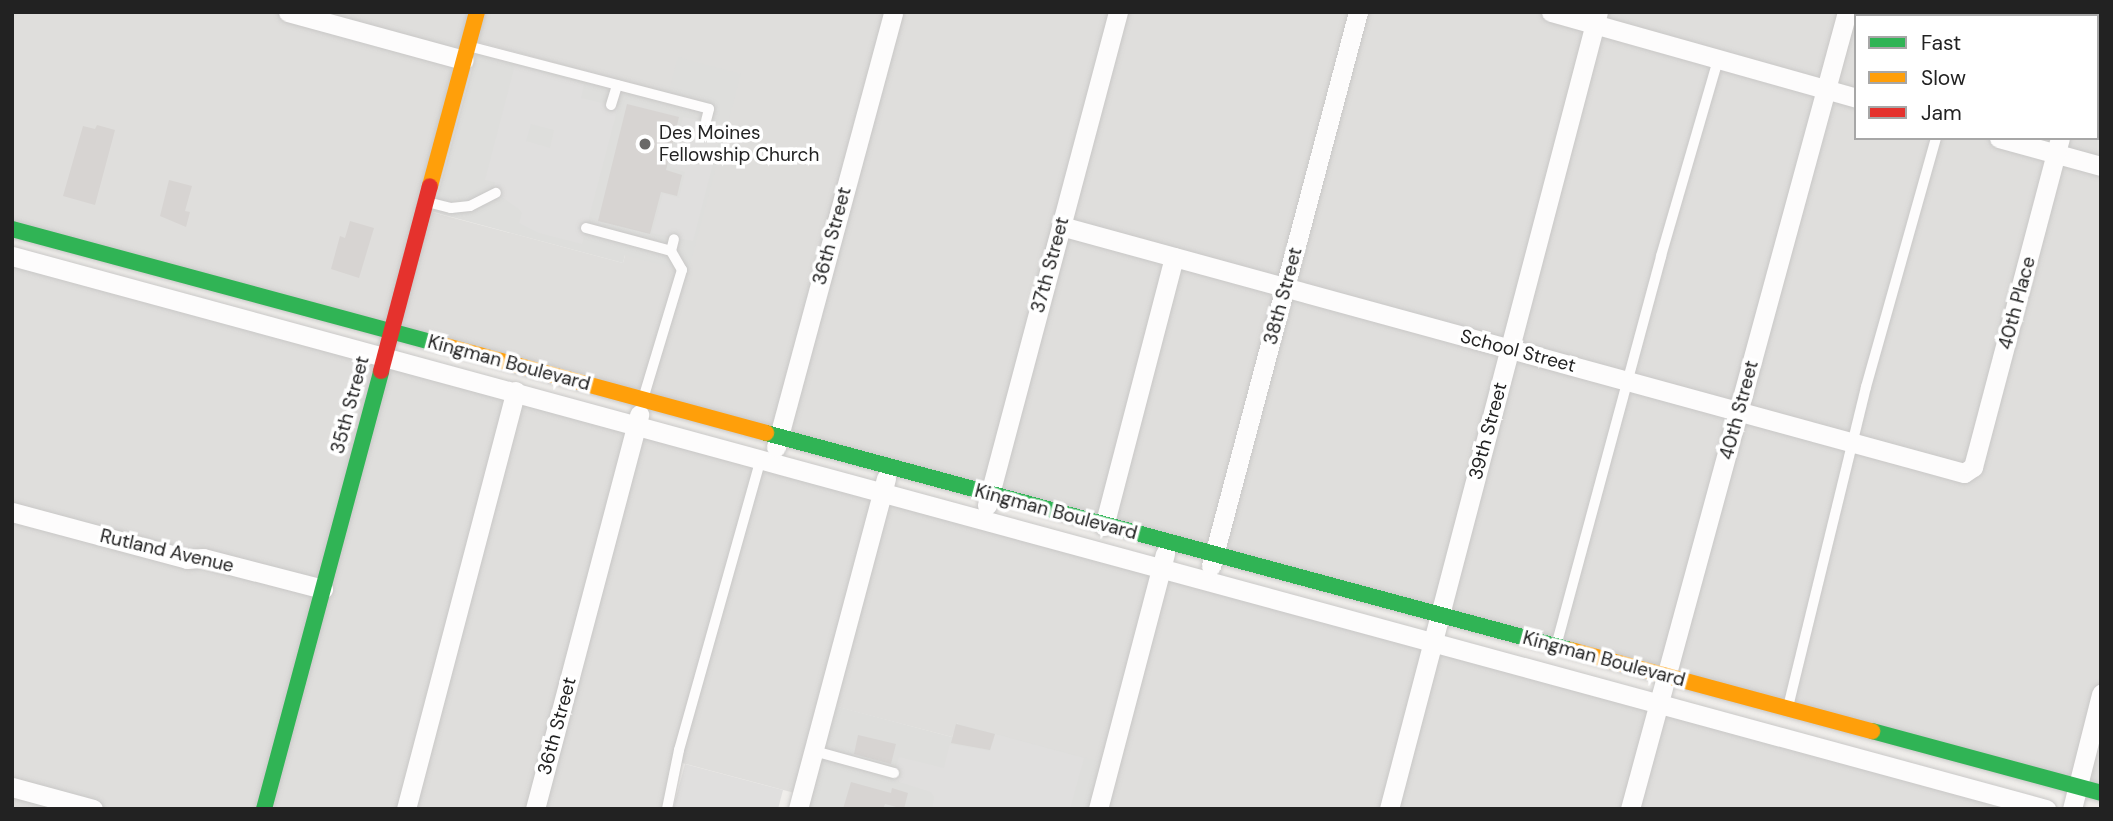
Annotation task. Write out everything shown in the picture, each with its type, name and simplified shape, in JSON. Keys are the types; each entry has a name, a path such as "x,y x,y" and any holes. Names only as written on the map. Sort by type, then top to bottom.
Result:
{"street":[{"path":"288,12 466,53"},
{"name":"35th Street","path":"264,809 477,12"},
{"name":"36th Street","path":"766,459 779,436 893,12"},
{"name":"37th Street","path":"983,518 1118,12"},
{"name":"38th Street","path":"1208,580 1358,12"},
{"path":"1551,12 1596,18 1718,60 1854,98"},
{"name":"40th Street","path":"1630,809 1847,12"},
{"name":"39th Street","path":"1389,809 1596,18"},
{"path":"2014,140 2058,146 2101,166"},
{"name":"40th Place","path":"1973,467 2058,146"},
{"name":"School Street","path":"1061,226 1854,443 1964,472 1973,467"},
{"name":"Kingman Boulevard","path":"12,229 1104,526 2101,793"},
{"name":"Kingman Boulevard","path":"12,256 385,355 2046,809"},
{"path":"1104,526 1174,257"},
{"path":"406,809 516,391"},
{"name":"36th Street","path":"535,809 643,399"},
{"path":"798,809 889,467"},
{"name":"Rutland Avenue","path":"12,512 187,559 203,558 323,589"},
{"path":"1098,809 1168,543"},
{"path":"2072,809 2101,694"},
{"path":"12,787 93,809"}],"lane":[{"path":"466,53 617,85 709,109 706,121"},
{"path":"1556,646 1627,380 1718,60"},
{"path":"611,105 617,85"},
{"path":"1787,708 1866,387 1935,140"},
{"path":"426,202 451,208 470,206 496,193"},
{"path":"586,228 671,251"},
{"path":"643,399 682,270 671,251 674,239"},
{"path":"667,809 679,750 766,459"},
{"path":"814,751 894,773"}],"shaded area":[{"path":"12,12 2101,12 2101,793 12,229","holes":["470,40 668,94 623,263 424,210"]},
{"path":"479,43 668,94 678,57 741,74 688,272 625,255 623,263 433,212"},
{"path":"515,65 584,84 581,98 618,107 582,244 539,233 519,223 522,213 519,209 493,191 495,182 485,180","holes":["531,124 554,130 550,148 526,141"]},
{"path":"683,117 723,125 693,241 652,233 663,194 679,198 685,172 670,167"},
{"path":"12,256 2046,809 1098,809 957,723 952,737 826,704 802,795 682,763 670,809 12,809"},
{"path":"835,706 952,737 956,723 1102,762 1090,809 807,809"},
{"path":"995,734 1084,758 1070,809 932,809 934,797 931,792 893,780 899,757 944,768 950,744 990,751"},
{"path":"685,764 783,790 778,809 673,809"}],"building":[{"name":"Des Moines Fellowship Church","path":"627,104 679,117 666,170 682,175 677,196 661,192 650,234 598,221"},
{"path":"97,125 115,130 95,205 63,196 83,126 95,129"},
{"path":"169,180 192,186 185,211 190,212 186,227 160,216"},
{"path":"350,221 374,228 359,278 331,269 340,236 345,238"},
{"path":"956,724 995,734 990,750 951,743"},
{"path":"858,735 896,744 891,764 854,754"},
{"path":"851,782 891,793 892,788 908,793 904,809 885,804 883,809 843,809"}],"traffic: fast":[{"path":"12,229 439,344"},
{"path":"264,809 381,371"},
{"path":"766,433 1571,650"},
{"path":"1872,731 2101,793"}],"traffic: slow":[{"path":"430,186 477,12"},
{"path":"439,344 766,433"},
{"path":"1571,650 1872,731"}],"traffic: jam":[{"path":"381,371 430,186"}],"place":[{"name":"Des Moines Fellowship Church","path":"645,144"}]}
